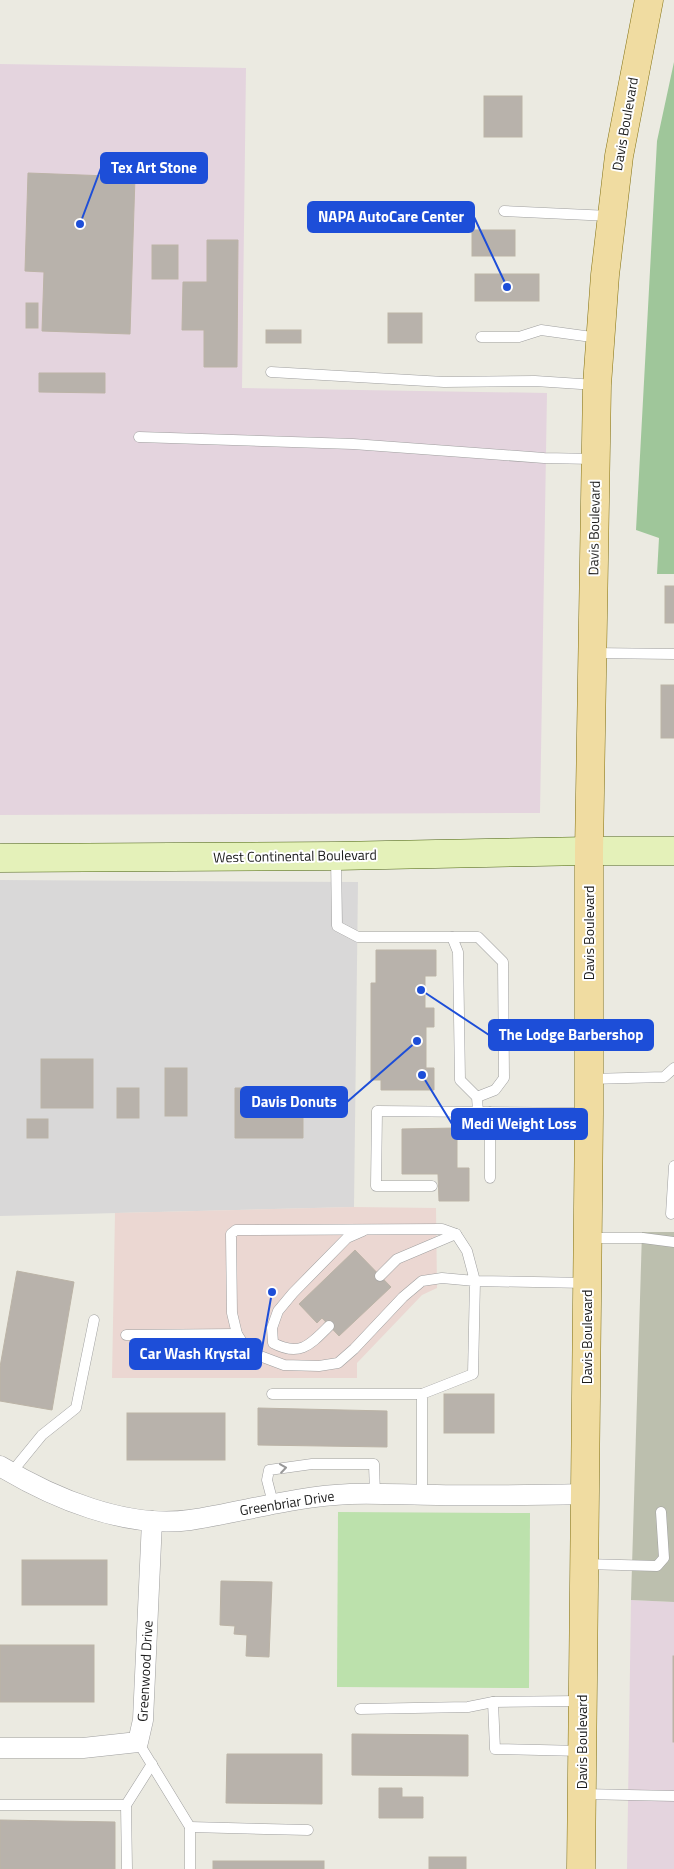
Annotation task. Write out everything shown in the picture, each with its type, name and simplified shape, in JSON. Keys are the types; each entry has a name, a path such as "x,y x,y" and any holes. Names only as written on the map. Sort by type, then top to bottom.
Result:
{"main road":[{"name":"Davis Boulevard","path":"581,1869 589,1114 589,851 597,385 611,216 629,99 649,0"},
{"name":"West Continental Boulevard","path":"0,858 674,851"}],"street":[{"name":"Greenbriar Drive","path":"6,1469 25,1481 64,1498 123,1518 152,1521 188,1520 295,1499 350,1494 506,1496 585,1494"},
{"name":"Greenwood Drive","path":"0,1748 83,1748 138,1742 144,1720 152,1521"}],"lane":[{"path":"504,211 611,216"},
{"path":"481,337 519,338 541,330 600,338"},
{"path":"271,372 444,382 535,380 597,385"},
{"path":"139,437 353,444 544,458 595,459"},
{"path":"592,654 674,654"},
{"path":"336,856 337,926 358,938 478,937 503,962 504,1078 495,1090 478,1097"},
{"path":"452,938 458,952 460,1080 478,1097 478,1112"},
{"path":"589,1079 664,1077 674,1068"},
{"path":"432,1186 376,1186 377,1111 589,1114"},
{"path":"490,1112 490,1178"},
{"path":"671,1214 674,1166"},
{"path":"329,1326 315,1341 300,1350 284,1349 273,1343 272,1328 278,1311 347,1238 366,1229"},
{"path":"272,1394 422,1394 472,1374 475,1281 467,1251 456,1234 442,1229 236,1230 232,1234 232,1313 237,1334 244,1345 260,1356 284,1365 319,1366 338,1363 354,1349 403,1297 422,1281 442,1278 475,1281 587,1283"},
{"path":"380,1276 396,1259 456,1234"},
{"path":"588,1238 642,1238 674,1242"},
{"path":"6,1469 42,1435 76,1408 94,1320"},
{"path":"126,1335 237,1334"},
{"path":"422,1394 422,1495"},
{"path":"273,1503 267,1480 269,1470 312,1464 374,1464 375,1494"},
{"path":"584,1564 657,1566 664,1558 661,1512"},
{"path":"360,1709 468,1707 493,1702 582,1701"},
{"path":"493,1702 495,1749 583,1751"},
{"path":"138,1742 190,1827 190,1869"},
{"path":"126,1869 126,1805 152,1764"},
{"path":"582,1794 674,1796"},
{"path":"0,1805 126,1805"},
{"path":"190,1827 308,1830"}],"shaded area":[{"path":"0,64 246,68 242,388 547,393 540,813 0,815"},
{"path":"0,880 358,882 354,1207 0,1216"},
{"path":"354,1207 436,1208 437,1288 422,1295 357,1363 357,1378 112,1378 115,1213"},
{"path":"642,1232 674,1232 674,1602 631,1600"},
{"path":"631,1600 674,1602 674,1869 627,1869"}],"green space":[{"path":"674,62 674,574 657,574 659,538 636,530 657,141"},
{"path":"338,1512 530,1513 529,1688 337,1687"}],"building":[{"path":"484,96 522,96 522,137 484,137"},
{"path":"28,173 135,177 130,334 42,331 44,272 25,271"},
{"path":"472,230 515,230 515,256 472,256"},
{"path":"207,240 238,240 237,367 204,367 204,330 182,330 183,282 207,282"},
{"path":"152,245 178,245 178,279 152,279"},
{"path":"475,274 539,274 539,301 475,301"},
{"path":"26,303 38,303 38,328 26,328"},
{"path":"388,313 422,313 422,343 388,343"},
{"path":"266,330 301,330 301,343 266,343"},
{"path":"39,373 105,373 105,393 39,392"},
{"path":"665,586 674,586 674,623 665,623"},
{"path":"661,685 674,685 674,738 661,738"},
{"path":"376,950 436,950 436,976 425,976 425,1008 434,1008 434,1027 426,1027 426,1068 434,1068 434,1090 381,1090 381,1080 371,1080 371,983 376,983"},
{"path":"41,1059 93,1059 93,1108 41,1108"},
{"path":"165,1068 187,1068 187,1116 165,1116"},
{"path":"117,1088 139,1088 139,1118 117,1118"},
{"path":"235,1088 262,1088 262,1102 303,1102 303,1138 235,1138"},
{"path":"27,1119 48,1119 48,1138 27,1138"},
{"path":"457,1128 457,1168 469,1168 469,1201 439,1201 438,1174 402,1174 402,1129"},
{"path":"355,1250 391,1287 339,1336 322,1318 317,1323 299,1304"},
{"path":"17,1271 74,1282 52,1410 0,1401 0,1367"},
{"path":"444,1394 494,1394 494,1433 444,1433"},
{"path":"258,1408 387,1411 387,1447 258,1445"},
{"path":"127,1413 225,1413 225,1460 127,1460"},
{"path":"22,1560 107,1560 107,1605 22,1605"},
{"path":"221,1581 272,1582 269,1657 246,1656 247,1635 234,1634 235,1626 220,1625"},
{"path":"0,1645 94,1645 94,1702 0,1702"},
{"path":"674,1656 674,1742 673,1742"},
{"path":"352,1734 468,1735 468,1776 352,1775"},
{"path":"227,1754 322,1754 322,1804 226,1803"},
{"path":"379,1788 402,1788 402,1797 423,1797 423,1818 379,1818"},
{"path":"0,1820 115,1822 115,1869 0,1869"},
{"path":"429,1857 466,1857 466,1869 429,1869"},
{"path":"213,1861 324,1861 324,1869 213,1869"}],"place":[{"name":"Tex Art Stone","path":"80,224"},
{"name":"NAPA AutoCare Center","path":"507,287"},
{"name":"The Lodge Barbershop","path":"421,990"},
{"name":"Davis Donuts","path":"417,1041"},
{"name":"Medi Weight Loss","path":"422,1075"},
{"name":"Car Wash Krystal","path":"272,1292"}]}
